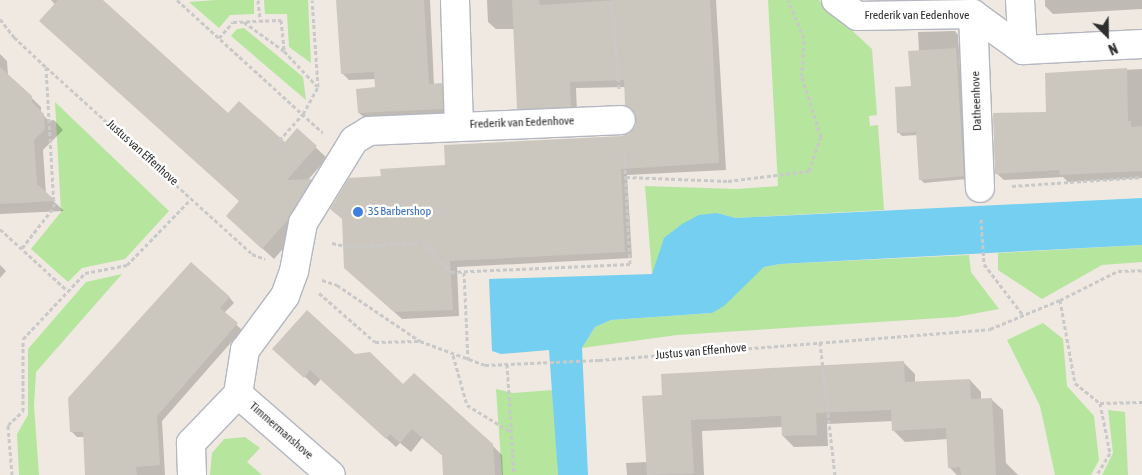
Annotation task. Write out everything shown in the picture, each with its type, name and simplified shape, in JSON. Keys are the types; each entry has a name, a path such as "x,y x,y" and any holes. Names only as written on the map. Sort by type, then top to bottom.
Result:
{"street":[{"name":"Frederik van Eedenhove","path":"455,0 458,126 621,120"},
{"name":"Frederik van Eedenhove","path":"836,0 857,16 973,14 1023,50"},
{"path":"1020,0 1023,50 1142,44"},
{"name":"Datheenhove","path":"973,14 980,188"},
{"path":"238,394 245,350 286,296 294,271 303,223 354,140 369,131 458,126"},
{"name":"Timmermanshove","path":"192,475 191,443 238,394 331,475"}],"path":[{"path":"177,0 345,154"},
{"path":"258,0 260,20"},
{"path":"275,145 303,114 318,87 312,0"},
{"path":"626,177 728,180 808,171 821,137 802,77 804,38 788,0"},
{"name":"Justus van Effenhove","path":"0,18 14,37 46,68 252,254 294,271 337,285 420,341 452,355 484,365 599,360 990,329 1060,300 1118,271 1142,270"},
{"path":"219,38 233,22 281,20 284,52"},
{"path":"244,22 284,52 318,87"},
{"path":"22,248 54,207 46,68"},
{"path":"980,188 1142,177"},
{"path":"12,475 8,425 23,412 23,339 85,273 126,265 192,198"},
{"path":"981,217 984,264 1023,315"},
{"path":"0,228 68,290"},
{"path":"299,237 350,247 423,242 451,272 630,264"},
{"path":"294,271 375,342 420,341"},
{"path":"464,272 468,360"},
{"path":"1060,300 1075,383 1100,403 1142,402"},
{"path":"820,342 835,475"},
{"path":"452,355 467,405 511,432"},
{"path":"507,364 514,475"},
{"path":"1097,475 1110,453 1100,403"}],"green space":[{"path":"254,0 254,14 230,15 219,28 189,2"},
{"path":"264,0 308,0 311,63 289,47 287,14 265,14"},
{"path":"768,0 819,0 872,49 877,115 869,116 870,126 878,125 884,210 736,218 717,213 659,258 652,274 645,186 737,189 778,186"},
{"path":"244,28 303,77 306,100 231,36 237,29"},
{"path":"55,102 169,211 125,259 82,268 68,282 31,249 61,212"},
{"path":"1142,245 1142,262 1102,265 1042,299 998,270 998,253"},
{"path":"969,255 971,272 999,309 956,317 677,335 582,348 595,327 611,320 712,313 764,267 780,264"},
{"path":"122,274 36,372 34,406 39,475 19,475 17,434 28,415 28,349 86,282"},
{"path":"1043,323 1063,339 1067,386 1094,416 1099,460 1091,475 1055,475 1040,406 1007,340"},
{"path":"496,389 513,393 553,390 558,475 502,475"},
{"path":"1108,410 1125,412 1128,475 1102,475 1113,453"},
{"path":"245,437 260,448 247,462 262,475 210,475 212,453 224,439"}],"water":[{"path":"1142,198 1142,245 780,264 764,267 724,306 712,313 611,320 595,327 582,348 588,475 558,475 549,350 501,354 492,351 489,279 652,274 664,238 682,224 699,215 717,213 736,218"}],"building":[{"path":"58,0 103,0 228,113 239,101 285,142 297,128 317,146 287,180 312,179 287,221 262,249 226,216 239,201 39,21"},
{"path":"336,0 424,0 429,84 442,83 443,109 358,113 356,89 385,86 375,87 374,72 341,74"},
{"path":"512,0 539,0 540,5 617,0 710,0 719,163 621,169 625,252 450,261 453,310 394,312 344,268 342,219 330,209 349,178 381,176 380,169 445,165 444,145 622,136 630,133 635,127 637,119 634,112 625,105 624,80 570,82 571,107 517,109"},
{"path":"956,48 964,176 919,180 916,132 897,133 895,87 911,86 908,51"},
{"path":"0,67 32,96 32,102 44,114 45,129 34,140 37,184 56,201 0,204"},
{"path":"1127,68 1128,121 1131,121 1131,127 1142,126 1142,171 1060,175 1059,170 995,174 993,113 1046,112 1045,73"},
{"path":"191,262 230,297 220,308 238,323 157,416 160,465 136,467 137,475 85,475 83,432 70,432 68,398"},
{"path":"307,310 355,354 370,352 403,384 414,373 493,444 495,475 443,475 442,455 412,429 400,443 390,434 386,439 310,370 304,378 272,349"},
{"path":"904,361 905,382 970,379 971,399 992,398 996,475 961,475 960,467 948,468 946,428 892,431 891,410 816,413 817,435 782,436 781,416 691,420 694,474 647,475 642,396 662,395 661,374"}],"place":[{"name":"3S Barbershop","path":"358,212"}]}
